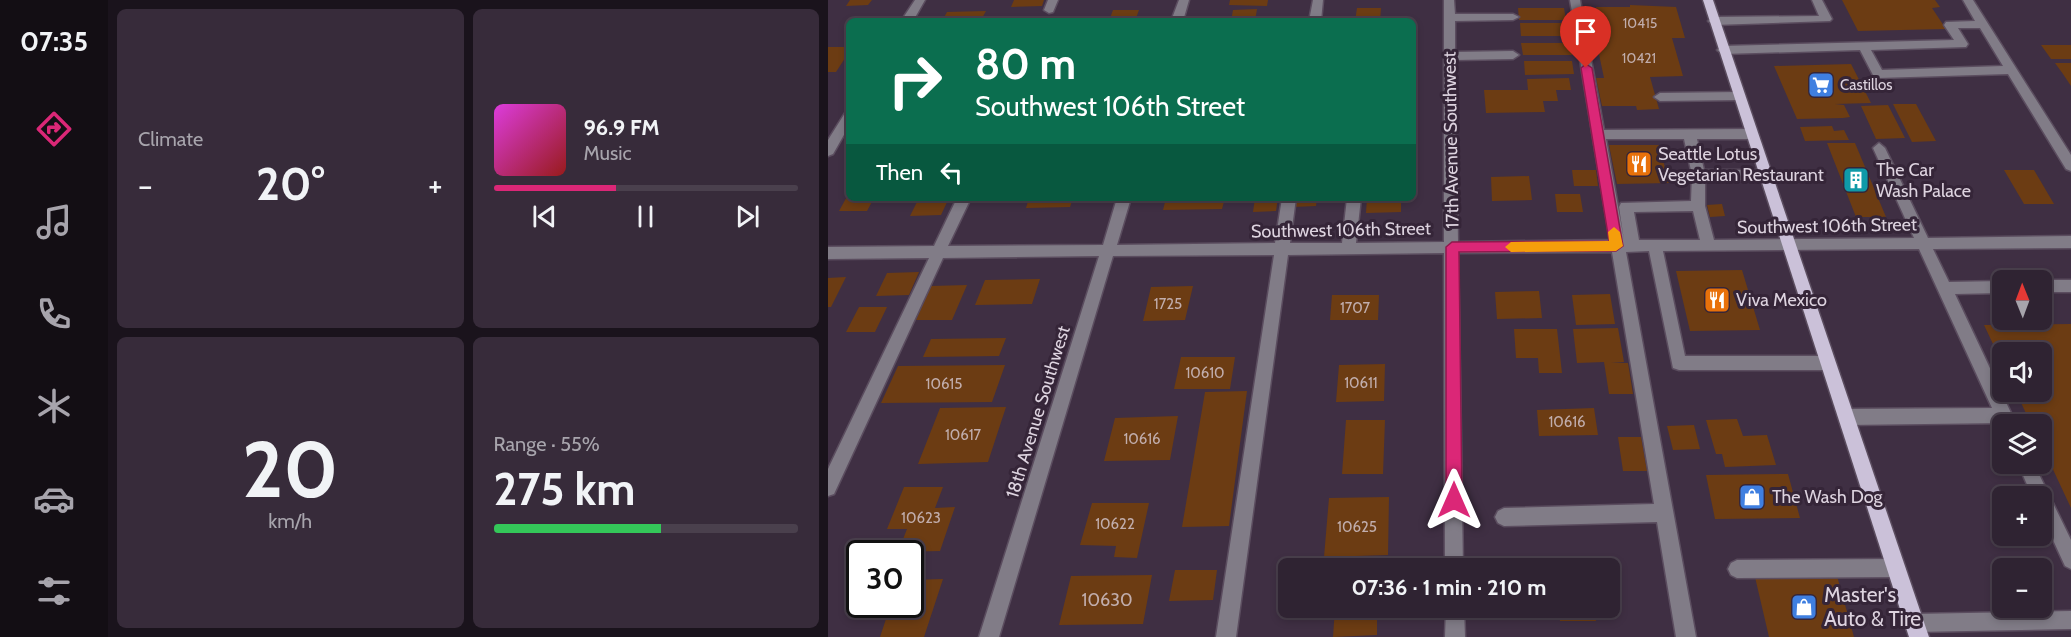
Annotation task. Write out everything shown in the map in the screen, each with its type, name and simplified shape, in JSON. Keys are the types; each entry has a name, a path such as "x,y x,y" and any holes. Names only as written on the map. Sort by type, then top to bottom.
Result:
{"main road":[{"path":"1708,0 1916,630"}],"street":[{"path":"909,18 920,0"},
{"path":"1178,18 1184,0"},
{"path":"1315,18 1318,0"},
{"name":"17th Avenue Southwest","path":"1449,0 1454,558"},
{"path":"1575,0 1616,246 1686,637"},
{"path":"1714,21 1826,19 1817,0"},
{"path":"1968,0 2069,159"},
{"path":"1449,18 1513,17"},
{"path":"1723,50 1962,44 1950,25 1982,24"},
{"path":"1863,46 1878,74 2011,70"},
{"path":"1450,56 1513,55"},
{"path":"1660,97 1739,96"},
{"path":"828,151 846,121"},
{"path":"1689,134 1699,175 1698,206 1708,245"},
{"path":"1598,135 1752,134"},
{"path":"1879,148 2003,414"},
{"path":"1699,175 1765,175"},
{"path":"828,488 963,201"},
{"name":"18th Avenue Southwest","path":"989,637 1123,201"},
{"path":"1226,637 1289,201"},
{"path":"1348,249 1354,201"},
{"path":"1633,246 1626,207 1698,206"},
{"name":"Southwest 106th Street","path":"828,253 2071,242"},
{"path":"1655,246 1679,363 1827,363"},
{"path":"2052,286 2071,286"},
{"path":"1946,288 1992,287"},
{"path":"1847,417 1992,420"},
{"path":"2031,474 2071,560"},
{"path":"1504,517 1664,513"},
{"path":"1737,569 1896,568"},
{"path":"1455,618 1455,637"},
{"path":"1916,630 2071,620"}],"building":[{"path":"850,0 872,0 868,5 846,6"},
{"path":"1014,0 1044,0 1042,6 1011,7"},
{"path":"1230,0 1268,0 1267,6 1229,5"},
{"path":"1842,0 1935,0 1940,7 1932,8 1946,29 1858,31"},
{"path":"1630,5 1676,7 1685,38 1672,38 1683,76 1650,77 1659,109 1637,110 1636,106 1602,106 1596,78 1604,78 1596,40 1602,39 1596,7 1630,7"},
{"path":"1357,8 1381,8 1380,18 1355,18"},
{"path":"1518,8 1564,8 1566,20 1519,20"},
{"path":"1257,9 1256,18 1232,18 1233,10"},
{"path":"1113,10 1139,10 1136,18 1110,18"},
{"path":"986,11 982,18 944,18 947,12"},
{"path":"1520,23 1567,23 1568,36 1521,36"},
{"path":"1521,43 1570,43 1572,55 1523,55"},
{"path":"2041,45 2071,45 2071,59 2051,59"},
{"path":"828,47 846,47 846,57 836,72 828,72"},
{"path":"1524,61 1572,61 1574,74 1525,75"},
{"path":"2055,63 2071,63 2071,86 2063,74"},
{"name":"Castillos","path":"1851,64 1871,103 1835,104 1844,105 1850,117 1797,119 1774,66"},
{"path":"1569,78 1571,90 1556,90 1558,101 1543,101 1545,112 1486,113 1484,90 1528,90 1527,79"},
{"path":"1893,104 1916,104 1936,141 1912,142"},
{"path":"1888,105 1905,138 1876,139 1861,106"},
{"path":"1832,126 1834,131 1844,130 1849,140 1805,141 1800,127"},
{"name":"The Car Wash Palace","path":"1827,143 1855,143 1886,217 1856,217"},
{"name":"Seattle Lotus Vegetarian Restaurant","path":"1609,145 1659,145 1669,183 1617,184"},
{"path":"1572,170 1596,170 1598,186 1574,186"},
{"path":"2004,170 2034,170 2054,204 2024,204"},
{"path":"1529,176 1532,200 1492,201 1491,177"},
{"path":"1555,194 1580,194 1583,212 1557,212"},
{"path":"846,198 846,201 872,201 867,211 839,211"},
{"path":"918,201 948,201 941,215 910,216"},
{"path":"1028,201 1072,201 1070,207 1026,208"},
{"path":"1165,201 1224,201 1222,209 1163,210"},
{"path":"1255,201 1278,201 1276,211 1253,212"},
{"path":"1293,201 1317,201 1316,206 1292,207"},
{"path":"1367,201 1401,201 1401,212 1366,213"},
{"path":"1722,204 1725,216 1710,217 1707,205"},
{"name":"Viva Mexico","path":"1742,270 1760,330 1690,331 1676,271"},
{"path":"919,272 909,295 876,296 887,273"},
{"path":"846,277 831,307 828,307 828,278"},
{"path":"1040,279 1032,304 975,305 985,280"},
{"path":"967,285 952,320 916,320 931,286"},
{"path":"1193,286 1185,320 1143,321 1151,287"},
{"path":"1539,291 1542,318 1497,319 1495,292"},
{"path":"1610,294 1615,324 1576,325 1572,295"},
{"path":"1332,295 1379,295 1378,320 1330,320"},
{"path":"859,307 887,307 875,332 846,332"},
{"path":"2052,324 2071,324 2071,508 2052,467 2052,414 2026,414 2021,402 2052,402 2052,342 1992,342 1984,325 1992,325 1992,330 2052,330"},
{"path":"1618,328 1624,362 1611,363 1628,363 1633,394 1609,394 1604,362 1577,363 1573,329"},
{"path":"1514,329 1557,329 1562,373 1539,373 1538,358 1516,358"},
{"path":"1006,338 999,356 923,357 931,339"},
{"path":"1181,357 1235,357 1230,389 1174,389"},
{"path":"1385,364 1384,401 1336,402 1339,365"},
{"path":"1005,365 992,402 881,403 898,366"},
{"path":"1247,391 1229,526 1182,527 1205,392"},
{"path":"1006,407 988,462 918,464 940,408"},
{"path":"1594,408 1598,435 1539,436 1537,410"},
{"path":"1178,416 1170,460 1104,461 1115,418"},
{"path":"1737,419 1743,436 1767,435 1776,465 1725,467 1722,454 1716,454 1706,420"},
{"path":"1346,420 1385,420 1383,474 1342,474"},
{"path":"1694,425 1700,449 1673,450 1667,426"},
{"path":"1618,437 1641,437 1647,471 1623,471"},
{"name":"The Wash Dog","path":"1788,474 1800,518 1715,519 1706,475"},
{"path":"904,487 943,487 935,508 955,507 940,551 924,551 924,540 903,540 907,529 887,529"},
{"path":"1389,497 1388,555 1324,557 1329,498"},
{"path":"1092,503 1149,503 1137,558 1114,557 1116,546 1080,545"},
{"path":"1175,570 1217,570 1213,600 1169,601"},
{"path":"1152,575 1143,624 1059,625 1071,576"},
{"name":"Master's Auto & Tire","path":"1837,576 1854,637 1769,637 1755,577"},
{"path":"943,579 924,637 880,637 886,618 924,618 924,580"},
{"path":"1334,618 1377,618 1377,635 1333,637"},
{"path":"1560,618 1596,618 1596,621 1560,621"}],"slow traffic":[{"path":"1511,247 1616,246 1614,232"}],"place":[{"name":"Castillos","path":"1821,85"},
{"name":"Seattle Lotus Vegetarian Restaurant","path":"1639,164"},
{"name":"The Car Wash Palace","path":"1856,180"},
{"name":"Viva Mexico","path":"1717,300"},
{"name":"The Wash Dog","path":"1752,497"},
{"name":"Master's Auto & Tire","path":"1804,607"}],"route":[{"path":"1454,500 1452,247 1616,246 1586,68"}]}
